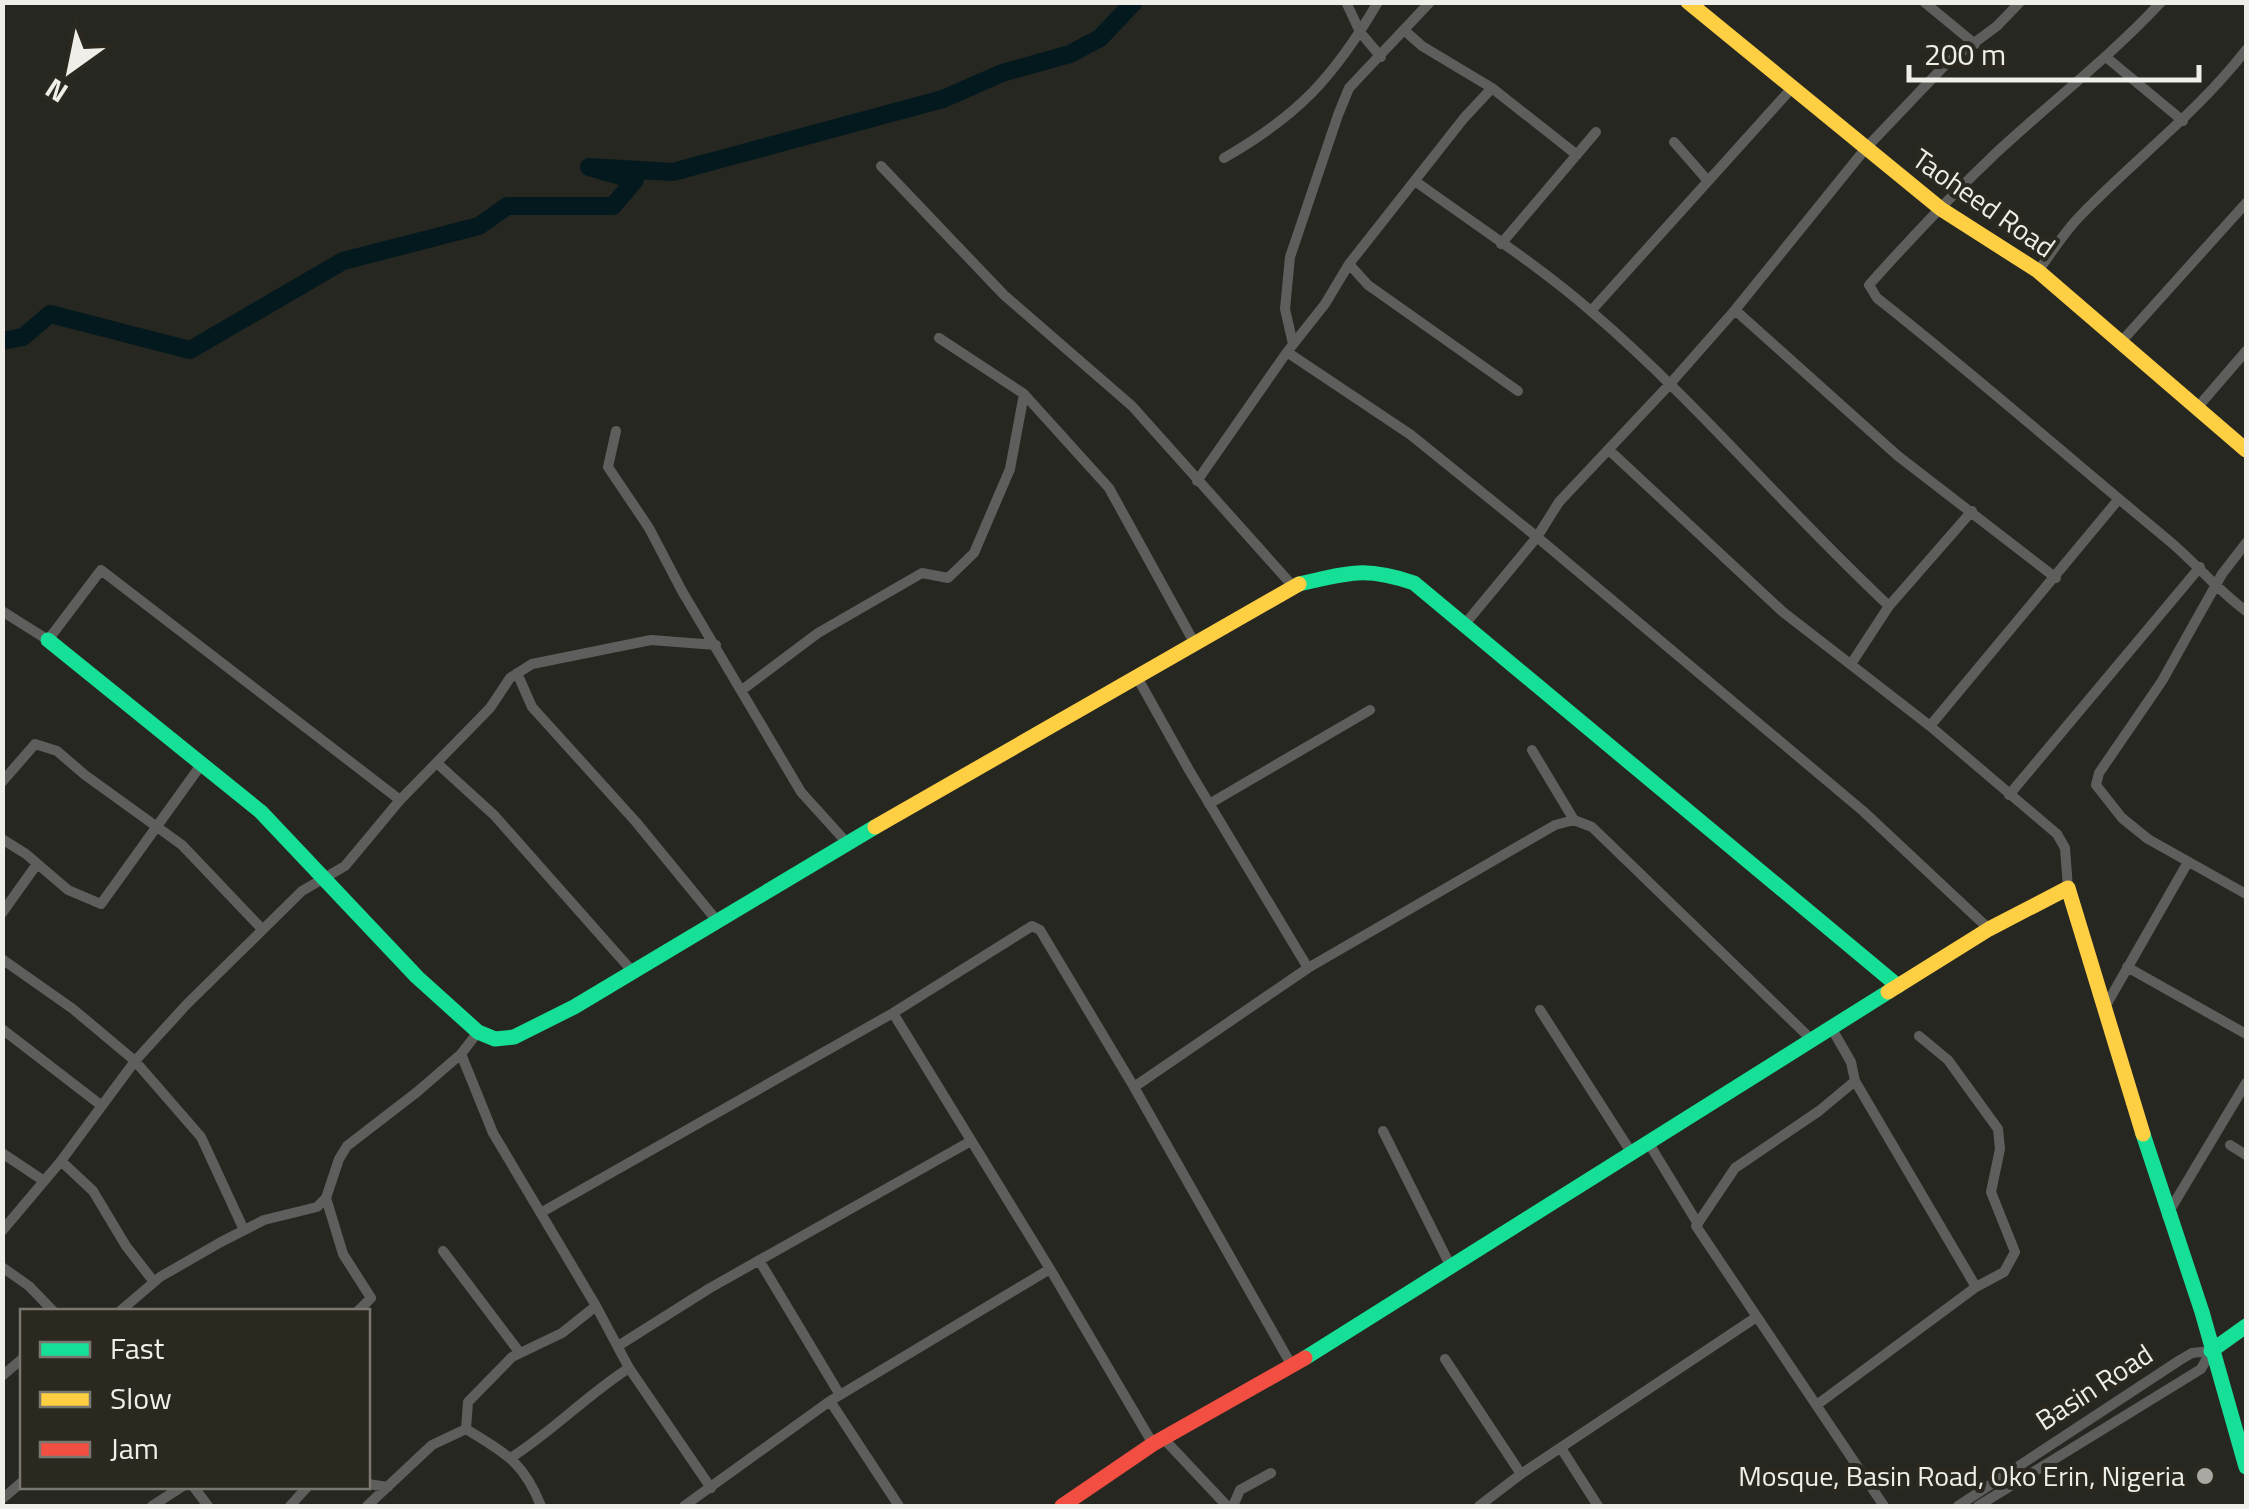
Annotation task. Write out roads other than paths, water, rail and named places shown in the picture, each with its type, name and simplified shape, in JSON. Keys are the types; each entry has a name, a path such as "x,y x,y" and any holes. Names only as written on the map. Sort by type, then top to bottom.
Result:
{"street":[{"path":"1346,2 1360,32 1381,56"},
{"path":"1224,158 1267,133 1319,88 1378,2"},
{"path":"1430,2 1346,94 1290,256 1284,309 1290,348 1410,435 1537,537 1863,811 1989,930"},
{"name":"Taoheed Road","path":"1688,2 1941,209 2038,271 2246,450"},
{"path":"1924,2 1976,44"},
{"path":"1465,624 1537,537 1559,502 1670,385 1866,148 1947,64 1976,44 2020,2"},
{"path":"2160,2 2106,58 1996,153 1923,224 1869,285 1877,298 2055,443 2200,567 2216,589 2246,610"},
{"path":"1404,30 1422,46 1492,88 1578,155"},
{"path":"2038,271 2078,217 2183,122 2246,50"},
{"path":"2106,58 2183,122"},
{"path":"1197,481 1349,264 1492,88"},
{"path":"1591,310 1792,88"},
{"path":"1501,244 1596,132"},
{"path":"1674,142 1708,181"},
{"path":"881,166 1004,295 1132,406 1292,585"},
{"path":"1415,181 1591,310 1889,606"},
{"path":"2121,342 2246,204"},
{"path":"1349,264 1368,285 1518,391"},
{"path":"1735,310 1898,456 2056,578"},
{"path":"939,338 1024,394 1109,488 1195,644"},
{"path":"2197,408 2246,351"},
{"path":"742,690 832,624 922,573 948,578 974,553 1010,469 1024,394"},
{"path":"616,431 608,467 649,528 801,792 848,844"},
{"path":"1609,450 1783,612 1930,726 2057,834 2065,848 2068,888 2167,1216 2202,1312 2246,1468"},
{"path":"1930,726 2118,500"},
{"path":"1852,664 1889,606 1972,511"},
{"path":"2246,542 2222,574 2162,680 2099,773 2096,786 2122,818 2148,838 2246,894"},
{"path":"2009,796 2200,567"},
{"path":"48,640 101,570 400,800"},
{"path":"2,611 48,640 261,812 417,977 478,1032 496,1040 514,1037 634,972 966,772 1138,677 1292,585 1356,572 1381,572 1414,583 1898,986"},
{"path":"2,1232 135,1062 261,928 302,891 345,866 400,800 490,708 510,678 532,664 650,640 716,645"},
{"path":"517,673 532,707 636,822 718,922"},
{"path":"1138,677 1308,968"},
{"path":"1209,804 1370,710"},
{"path":"2,782 36,744 43,744 182,845 261,928"},
{"path":"1532,750 1574,820"},
{"path":"2,839 68,890 100,904 201,764"},
{"path":"438,764 494,815 634,972"},
{"path":"1134,1087 1308,968 1555,825 1574,820 1592,827 1812,1040"},
{"path":"2105,1007 2188,862"},
{"path":"2,913 37,864"},
{"path":"1062,1506 1158,1441 1292,1366 1989,930 2068,888"},
{"path":"542,1212 892,1013 1032,926 1040,930 1134,1087 1292,1366"},
{"path":"2,959 73,1008 135,1062 202,1136 244,1230"},
{"path":"2127,967 2246,1034"},
{"path":"1540,1010 1631,1152"},
{"path":"892,1013 1158,1441 1230,1506 1240,1490 1271,1473"},
{"path":"2,1029 102,1106"},
{"path":"1832,1029 1851,1062 1855,1081 1976,1287"},
{"path":"122,1309 154,1282 244,1230 264,1220 317,1207 326,1198 339,1159 348,1146 461,1054 478,1032"},
{"path":"1818,1404 1976,1287 2004,1272 2015,1252 1991,1192 2000,1150 1998,1129 1948,1060 1919,1036"},
{"path":"461,1054 492,1133 542,1212 629,1368 711,1488"},
{"path":"1698,1224 1735,1168 1819,1111 1855,1081"},
{"path":"2167,1216 2246,1082"},
{"path":"1383,1131 1450,1265"},
{"path":"618,1346 760,1260 971,1142"},
{"path":"1648,1142 1700,1233 1884,1506"},
{"path":"2230,1145 2246,1155"},
{"path":"2,1153 44,1182"},
{"path":"60,1161 93,1191 126,1246 154,1282"},
{"path":"326,1198 343,1254 371,1298 360,1309"},
{"path":"443,1251 520,1353"},
{"path":"760,1260 899,1506"},
{"path":"2,1267 29,1286 51,1309"},
{"path":"684,1506 835,1398 1050,1269"},
{"path":"466,1428 468,1402 520,1353 562,1332 596,1306"},
{"path":"1478,1506 1756,1318"},
{"name":"Basin Road","path":"1958,1506 2180,1360 2192,1353 2211,1352 2243,1334"},
{"name":"Basin Road","path":"1978,1506 2201,1369 2211,1352"},
{"path":"1445,1359 1521,1474"},
{"path":"2180,1360 2188,1377"},
{"path":"512,1457 543,1437 600,1386 629,1368"},
{"path":"466,1428 512,1457 532,1484 541,1506"},
{"path":"367,1506 432,1445 466,1428"},
{"path":"1561,1448 1598,1506"},
{"path":"370,1484 388,1487"},
{"path":"152,1506 178,1489"}],"waterway":[{"path":"2,341 23,337 50,314 190,350 343,261 479,226 507,206 613,206 635,180 589,167 673,172 943,99 1002,73 1070,54 1100,38 1134,2"}],"place":[{"name":"Mosque, Basin Road, Oko Erin, Nigeria","path":"2205,1476"}]}
